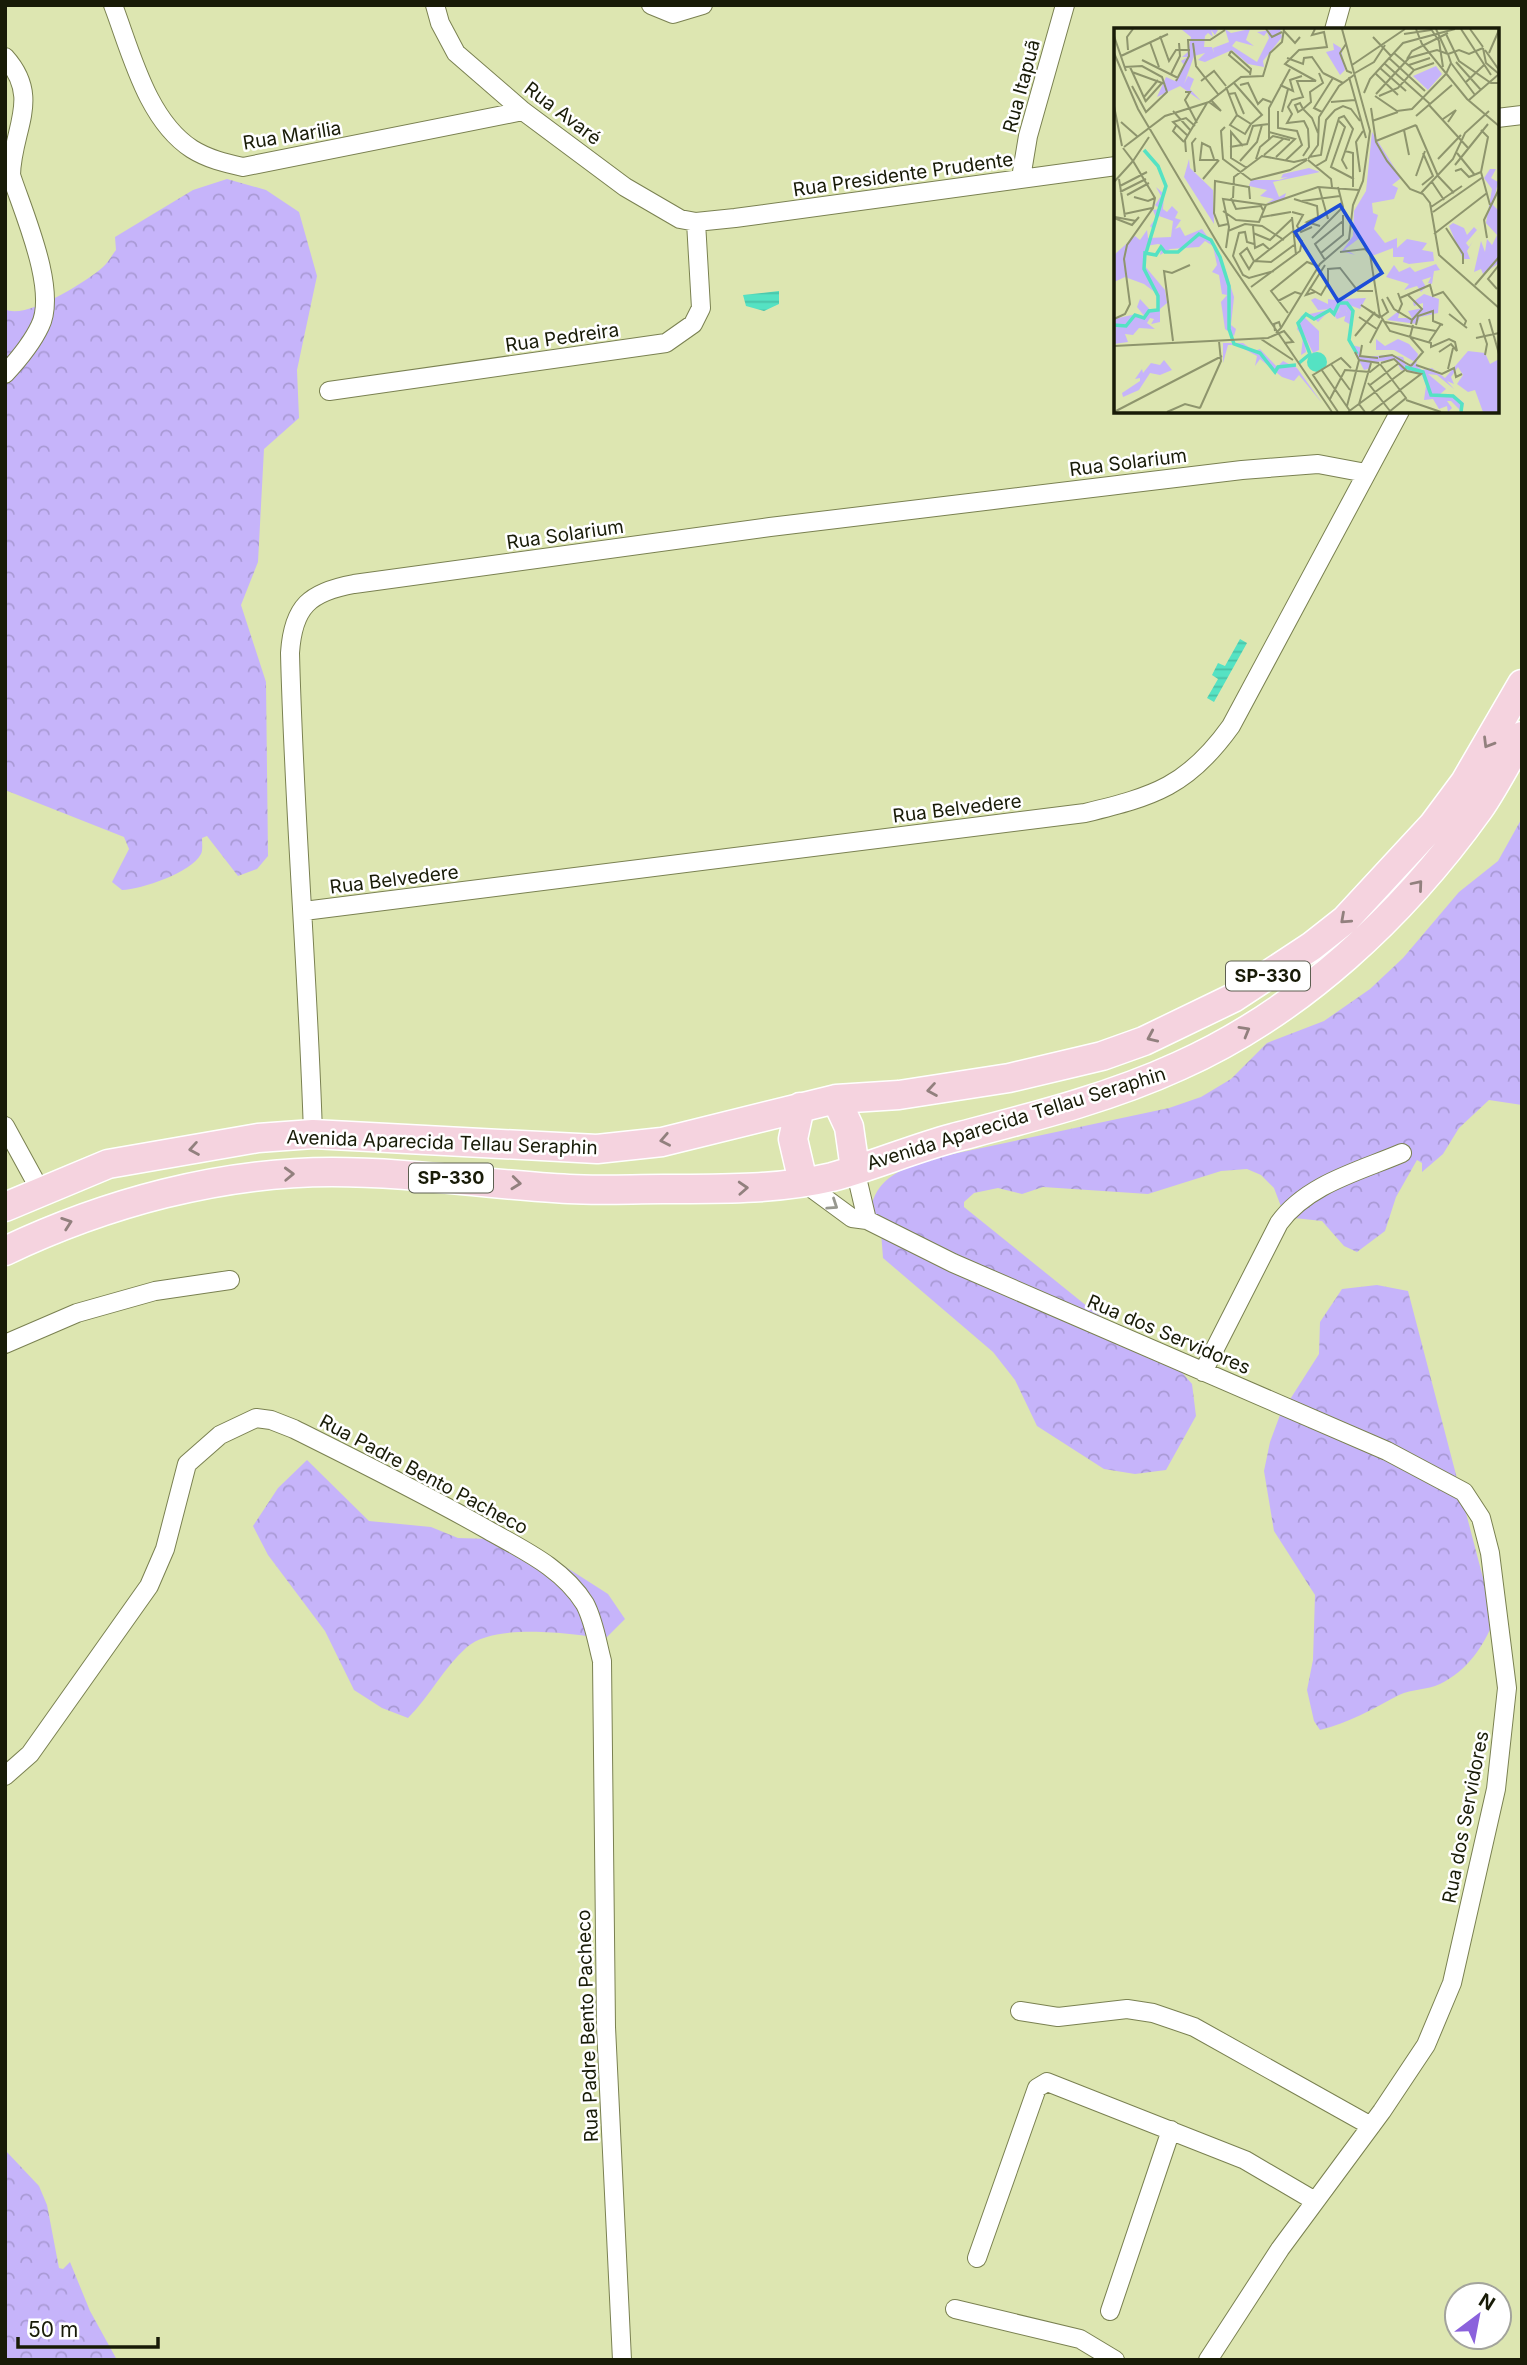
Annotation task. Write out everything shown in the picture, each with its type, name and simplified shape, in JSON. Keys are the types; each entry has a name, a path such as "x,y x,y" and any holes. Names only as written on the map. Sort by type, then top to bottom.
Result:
{"main road":[{"name":"Avenida Aparecida Tellau Seraphin","path":"5,1207 40,1190 108,1164 258,1138 313,1134 597,1149 662,1142 836,1098 899,1095 1063,1067 1144,1041 1233,998 1312,946 1378,886 1433,825 1465,782 1522,684"},
{"name":"Avenida Aparecida Tellau Seraphin","path":"5,1251 60,1225 141,1200 277,1174 335,1172 474,1179 569,1189 744,1189 803,1182 1111,1093 1180,1066 1247,1030 1292,1001 1340,961 1413,891 1480,807 1522,736"},
{"path":"836,1098 849,1126 855,1169"},
{"path":"800,1107 793,1139 803,1182"}],"street":[{"name":"Rua Marilia","path":"113,5 145,87 167,125 191,149 217,162 243,167 523,111"},
{"name":"Rua Avaré","path":"435,5 439,23 456,53 523,111 656,208 680,219 696,222"},
{"path":"651,5 673,14 703,5"},
{"name":"Rua Itapuã","path":"1021,178 1028,136 1065,5"},
{"path":"1335,28 1341,5"},
{"path":"5,57 18,71 26,102 11,159 11,175 42,272 46,299 41,325 5,374"},
{"path":"1499,118 1522,115"},
{"name":"Rua Presidente Prudente","path":"696,222 1114,166"},
{"name":"Rua Pedreira","path":"329,391 666,343 693,324 701,308 696,222"},
{"name":"Rua Belvedere","path":"304,911 1085,813 1147,798 1183,778 1209,756 1231,726 1399,413"},
{"name":"Rua Solarium","path":"313,1134 304,911 296,849 292,629 305,605 327,589 770,527 1242,470 1318,464 1366,473"},
{"path":"5,1126 40,1190"},
{"path":"1203,1372 1279,1223 1291,1206 1310,1192 1402,1153"},
{"path":"855,1169 867,1220"},
{"name":"Rua dos Servidores","path":"803,1182 852,1218 867,1220 953,1263 1387,1451 1450,1483 1475,1505 1490,1553 1506,1660 1507,1688 1503,1737 1486,1841 1452,1983 1426,2045 1371,2126 1315,2201 1208,2360"},
{"path":"5,1344 77,1313 129,1298 155,1291 230,1280"},
{"name":"Rua Padre Bento Pacheco","path":"5,1776 30,1754 149,1586 165,1549 187,1464 201,1449 238,1424 256,1418 271,1420 294,1429 427,1495 547,1564 565,1580 584,1604 602,1661 606,2027 622,2360"},
{"path":"1020,2011 1058,2017 1127,2009 1153,2013 1194,2027 1371,2126"},
{"path":"977,2258 1037,2088 1047,2082 1245,2160 1315,2201"},
{"path":"1110,2311 1171,2130"},
{"path":"955,2309 1080,2339 1115,2360"}],"green space":[{"path":"227,179 266,190 299,212 317,276 297,370 299,418 264,449 258,562 241,605 266,682 268,856 257,869 238,876 207,836 202,838 201,854 187,867 153,883 122,890 112,882 129,849 124,837 5,790 5,309 26,310 70,290 107,263 116,250 115,237 193,190"},
{"path":"1522,818 1522,1105 1489,1100 1459,1128 1443,1154 1422,1172 1422,1163 1417,1160 1396,1197 1385,1231 1357,1252 1344,1246 1322,1221 1285,1217 1274,1188 1261,1175 1247,1169 1221,1171 1148,1194 1043,1187 1022,1194 998,1188 974,1193 964,1202 964,1207 1093,1311 1173,1362 1192,1384 1196,1416 1166,1470 1135,1474 1104,1469 1037,1426 1015,1380 993,1352 883,1258 881,1232 867,1225 873,1200 882,1184 920,1161 1169,1108 1201,1097 1231,1079 1267,1043 1324,1021 1370,989 1403,958 1459,892 1498,861"},
{"path":"1377,1285 1408,1291 1494,1620 1473,1657 1450,1679 1435,1686 1399,1695 1351,1720 1320,1730 1314,1721 1307,1690 1313,1660 1315,1595 1274,1531 1264,1471 1270,1442 1280,1415 1319,1354 1320,1322 1342,1289"},
{"path":"307,1460 369,1521 431,1527 458,1538 491,1539 547,1555 608,1594 625,1619 605,1639 573,1634 514,1632 479,1640 459,1655 408,1718 382,1708 354,1690 325,1631 268,1555 253,1526 278,1488"},
{"path":"5,2150 39,2186 47,2205 59,2268 63,2269 70,2262 90,2311 117,2360 5,2360"}],"water":[{"path":"779,291 779,304 764,311 746,306 743,295"},
{"path":"1240,639 1247,643 1214,702 1207,698 1218,679 1212,675 1218,663 1225,666"}]}
